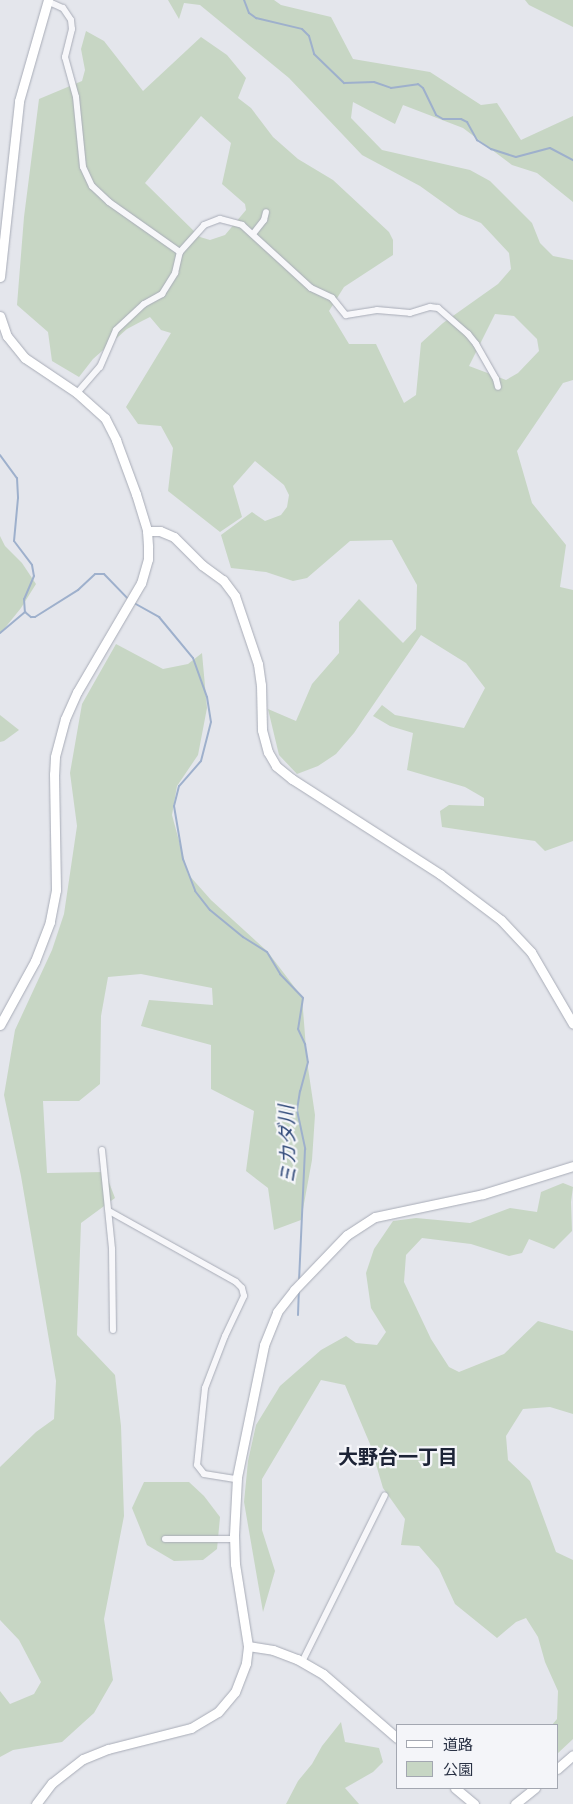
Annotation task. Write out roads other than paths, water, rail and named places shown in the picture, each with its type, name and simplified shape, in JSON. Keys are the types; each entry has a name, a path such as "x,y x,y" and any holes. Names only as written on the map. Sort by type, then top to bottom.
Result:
{"street":[{"path":"0,278 19,101 47,1 63,8 71,20 72,29 65,57 76,96 83,167 92,186 109,202 180,252"},
{"path":"253,234 264,220 266,212"},
{"path":"77,393 100,367 116,330 144,304 167,289 175,273 180,252 204,226 225,218 237,223 253,234 310,288 332,298 346,315 377,310 410,312 430,307 438,308 472,339 496,379 498,387"},
{"path":"0,316 7,336 25,358 77,393 101,413 112,428 147,531 148,559 141,583 77,692 65,719 55,757 56,890 50,922 35,961 0,1025"},
{"path":"147,531 160,531 174,537 202,565 223,580 235,596 258,664 261,685 262,730 268,752 276,766 292,780 440,874 501,920 531,952 570,1012 573,1024"},
{"path":"102,1150 109,1211 113,1284 113,1330"},
{"path":"36,1804 52,1782 83,1759 108,1749 191,1728 211,1717 235,1692 246,1663 248,1646 238,1590 234,1539 237,1479 259,1365 270,1326 294,1290 347,1235 364,1223 384,1214 483,1194 573,1166"},
{"path":"109,1211 236,1282 242,1288 244,1296 204,1388 196,1465 204,1474 237,1479"},
{"path":"302,1662 385,1495"},
{"path":"165,1539 234,1539"},
{"path":"248,1646 272,1650 302,1662 323,1674 396,1737"},
{"path":"558,1768 573,1755"},
{"path":"456,1789 474,1804"},
{"path":"515,1804 533,1789"}],"waterway":[{"path":"244,0 249,13 256,18 302,29 309,36 314,54 344,83 374,82 391,88 418,84 423,88 436,115 443,119 461,119 467,122 477,140 491,149 516,157 550,148 573,160"},
{"path":"0,455 17,478 18,498 14,541 32,565 34,576 24,599 25,612"},
{"name":"ミカダ川","path":"25,612 31,617 35,617 78,590 95,574 104,574 128,599"},
{"name":"ミカダ川","path":"134,603 159,617 193,658 207,697 211,722 201,761 179,786 174,806 183,859 195,891 210,910 243,937 267,952 280,974 303,998 298,1029 305,1044 308,1062 297,1110 305,1149 299,1279"},
{"path":"0,633 25,612"},
{"name":"ミカダ川","path":"298,1315 299,1289"}],"district":[{"name":"大野台一丁目","path":"398,1457"}]}
